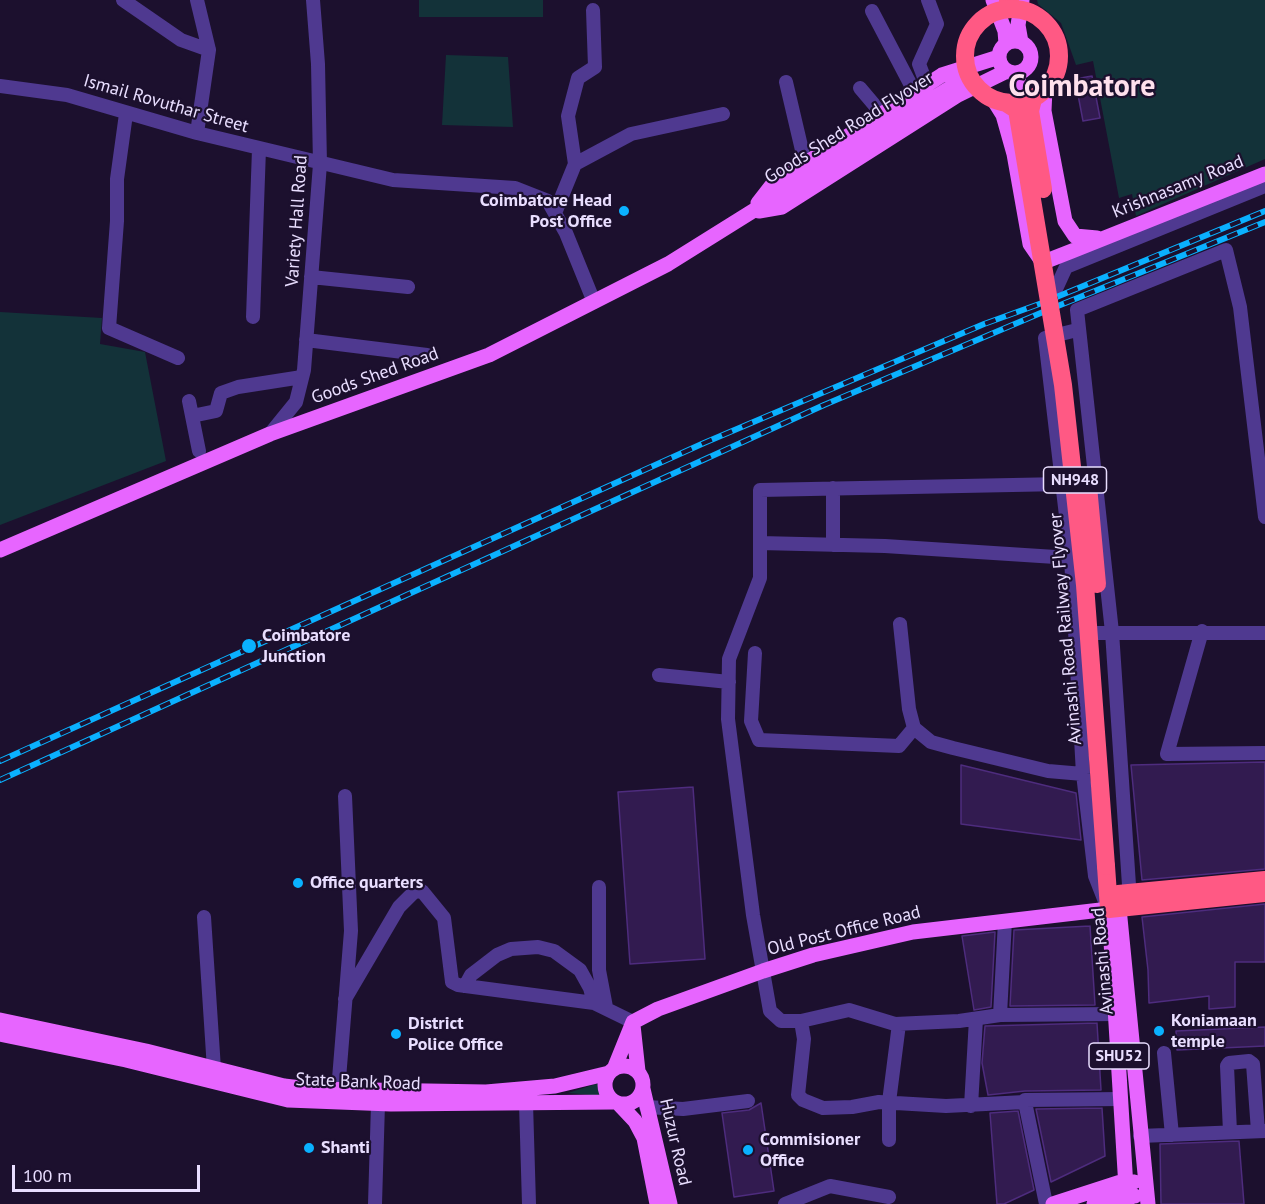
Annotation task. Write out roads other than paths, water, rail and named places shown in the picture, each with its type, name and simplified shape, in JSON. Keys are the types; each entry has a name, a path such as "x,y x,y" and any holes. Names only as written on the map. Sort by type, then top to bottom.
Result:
{"highway":[{"path":"969,76 965,62 967,41 978,22 1004,4"},
{"name":"NH948","path":"969,76 983,94 1020,98 1054,76 1059,61 1058,46 1052,31 1042,19 1029,11 1004,4"},
{"name":"Avinashi Road Railway Flyover","path":"1020,98 1032,125 1088,486 1112,866"},
{"name":"Avinashi Road Railway Flyover","path":"1020,98 1017,110 1065,396 1112,866 1121,902"},
{"path":"1121,902 1265,880"},
{"path":"1121,902 1265,893"}],"main road":[{"path":"1004,4 1018,24 1009,48"},
{"path":"1004,4 1005,31 1012,72 1020,98"},
{"path":"1009,48 1029,49 1031,59 1026,69 1012,72 958,95 782,207 750,212 772,185 951,71 1009,48"},
{"name":"Goods Shed Road Flyover","path":"750,212 969,76"},
{"name":"Krishnasamy Road","path":"1106,237 1092,239 1075,236 1065,221 1044,111 1020,98 1004,115 1014,154 1030,244 1038,257 1049,260 1265,174"},
{"name":"Goods Shed Road","path":"0,550 270,434 489,355 668,264 750,212"},
{"path":"1093,611 1096,633"},
{"name":"Old Post Office Road","path":"633,1022 658,1009 813,955 913,932 1005,921 1121,902"},
{"name":"Avinashi Road","path":"1121,902 1117,1014 1126,1193"},
{"name":"Avinashi Road","path":"1121,902 1147,1195"},
{"name":"State Bank Road","path":"0,1020 284,1086 428,1093 522,1090 555,1086 611,1071"},
{"path":"611,1071 626,1066 638,1071 642,1076 643,1089 632,1104 616,1103 605,1092 606,1079 633,1022"},
{"path":"633,1022 638,1071"},
{"name":"State Bank Road","path":"0,1034 126,1060 288,1100 378,1104 526,1103 582,1100 616,1103"},
{"name":"Huzur Road","path":"643,1089 670,1204"},
{"name":"Huzur Road","path":"616,1103 635,1121 644,1138 657,1204"},
{"path":"1053,1204 1126,1193 1147,1195"},
{"path":"1094,1204 1126,1193"}],"street":[{"path":"123,0 181,40 209,50"},
{"path":"197,0 209,50 197,133"},
{"name":"Variety Hall Road","path":"270,434 296,402 302,377 306,340 320,164 318,64 313,0"},
{"path":"921,89 919,64 937,24 928,0"},
{"path":"592,10 594,68 578,78 568,116 575,164 555,213 566,232 594,302"},
{"path":"873,11 921,89"},
{"path":"786,82 805,163"},
{"name":"Ismail Rovuthar Street","path":"0,86 67,95 197,133 393,180 515,188 548,201 555,213"},
{"path":"860,88 882,114"},
{"path":"126,114 117,179 117,221 109,328 178,358"},
{"path":"575,164 631,134 723,114"},
{"path":"253,317 260,149"},
{"path":"1055,291 1066,267 1265,186"},
{"path":"1121,902 1112,632 1094,450 1077,330 1077,310 1226,250 1240,308 1265,517"},
{"path":"311,276 408,287"},
{"path":"1077,330 1045,338 1071,558 1083,774 1095,876 1121,902"},
{"path":"306,340 427,356"},
{"path":"192,416 216,411 221,393 238,387 302,377"},
{"path":"189,402 199,451"},
{"path":"1063,484 760,490 760,578 729,659 728,719 770,1011 781,1021 801,1021 849,1010 899,1024 976,1019 1000,1015 1117,1014"},
{"path":"833,488 834,545"},
{"path":"760,543 1071,558"},
{"path":"900,624 909,708 914,728 931,742 1048,771 1083,774"},
{"path":"1202,631 1167,754 1265,753"},
{"path":"1076,634 1202,631 1265,633"},
{"path":"755,652 751,721 759,740 899,746 914,728"},
{"path":"659,675 729,682"},
{"path":"338,1090 351,931 345,796"},
{"path":"599,887 600,1005"},
{"path":"345,999 399,907 414,892 422,891 444,918 450,977 458,985 600,1005 633,1022"},
{"path":"204,917 214,1068"},
{"path":"1000,1015 1005,921"},
{"path":"465,986 471,975 497,955 511,949 538,947 554,951 580,970 600,1005"},
{"path":"971,1106 976,1019"},
{"path":"801,1021 804,1039 798,1095 803,1101 823,1108 889,1102 971,1106 1025,1102 1046,1204"},
{"path":"889,1140 889,1102 899,1024"},
{"path":"1164,1053 1172,1135"},
{"path":"1140,1136 1262,1131 1253,1064 1249,1061 1229,1063 1227,1066 1230,1132"},
{"path":"1025,1100 1121,1099"},
{"path":"646,1107 683,1109 748,1101"},
{"path":"526,1103 529,1204"},
{"path":"375,1204 378,1104"},
{"path":"784,1204 830,1186 889,1197"}],"railway":[{"path":"0,761 704,443 984,324 1042,303 1265,211"},
{"path":"0,780 824,405 1043,312 1265,222"}],"place":[{"name":"Coimbatore Head Post Office","path":"624,211"},
{"name":"Coimbatore Junction","path":"249,646"},
{"name":"Office quarters","path":"298,883"},
{"name":"Koniamaan temple","path":"1159,1031"},
{"name":"District Police Office","path":"396,1034"},
{"name":"Shanti","path":"309,1148"},
{"name":"Commisioner Office","path":"748,1150"}],"district":[{"name":"Coimbatore","path":"1082,87"}]}
